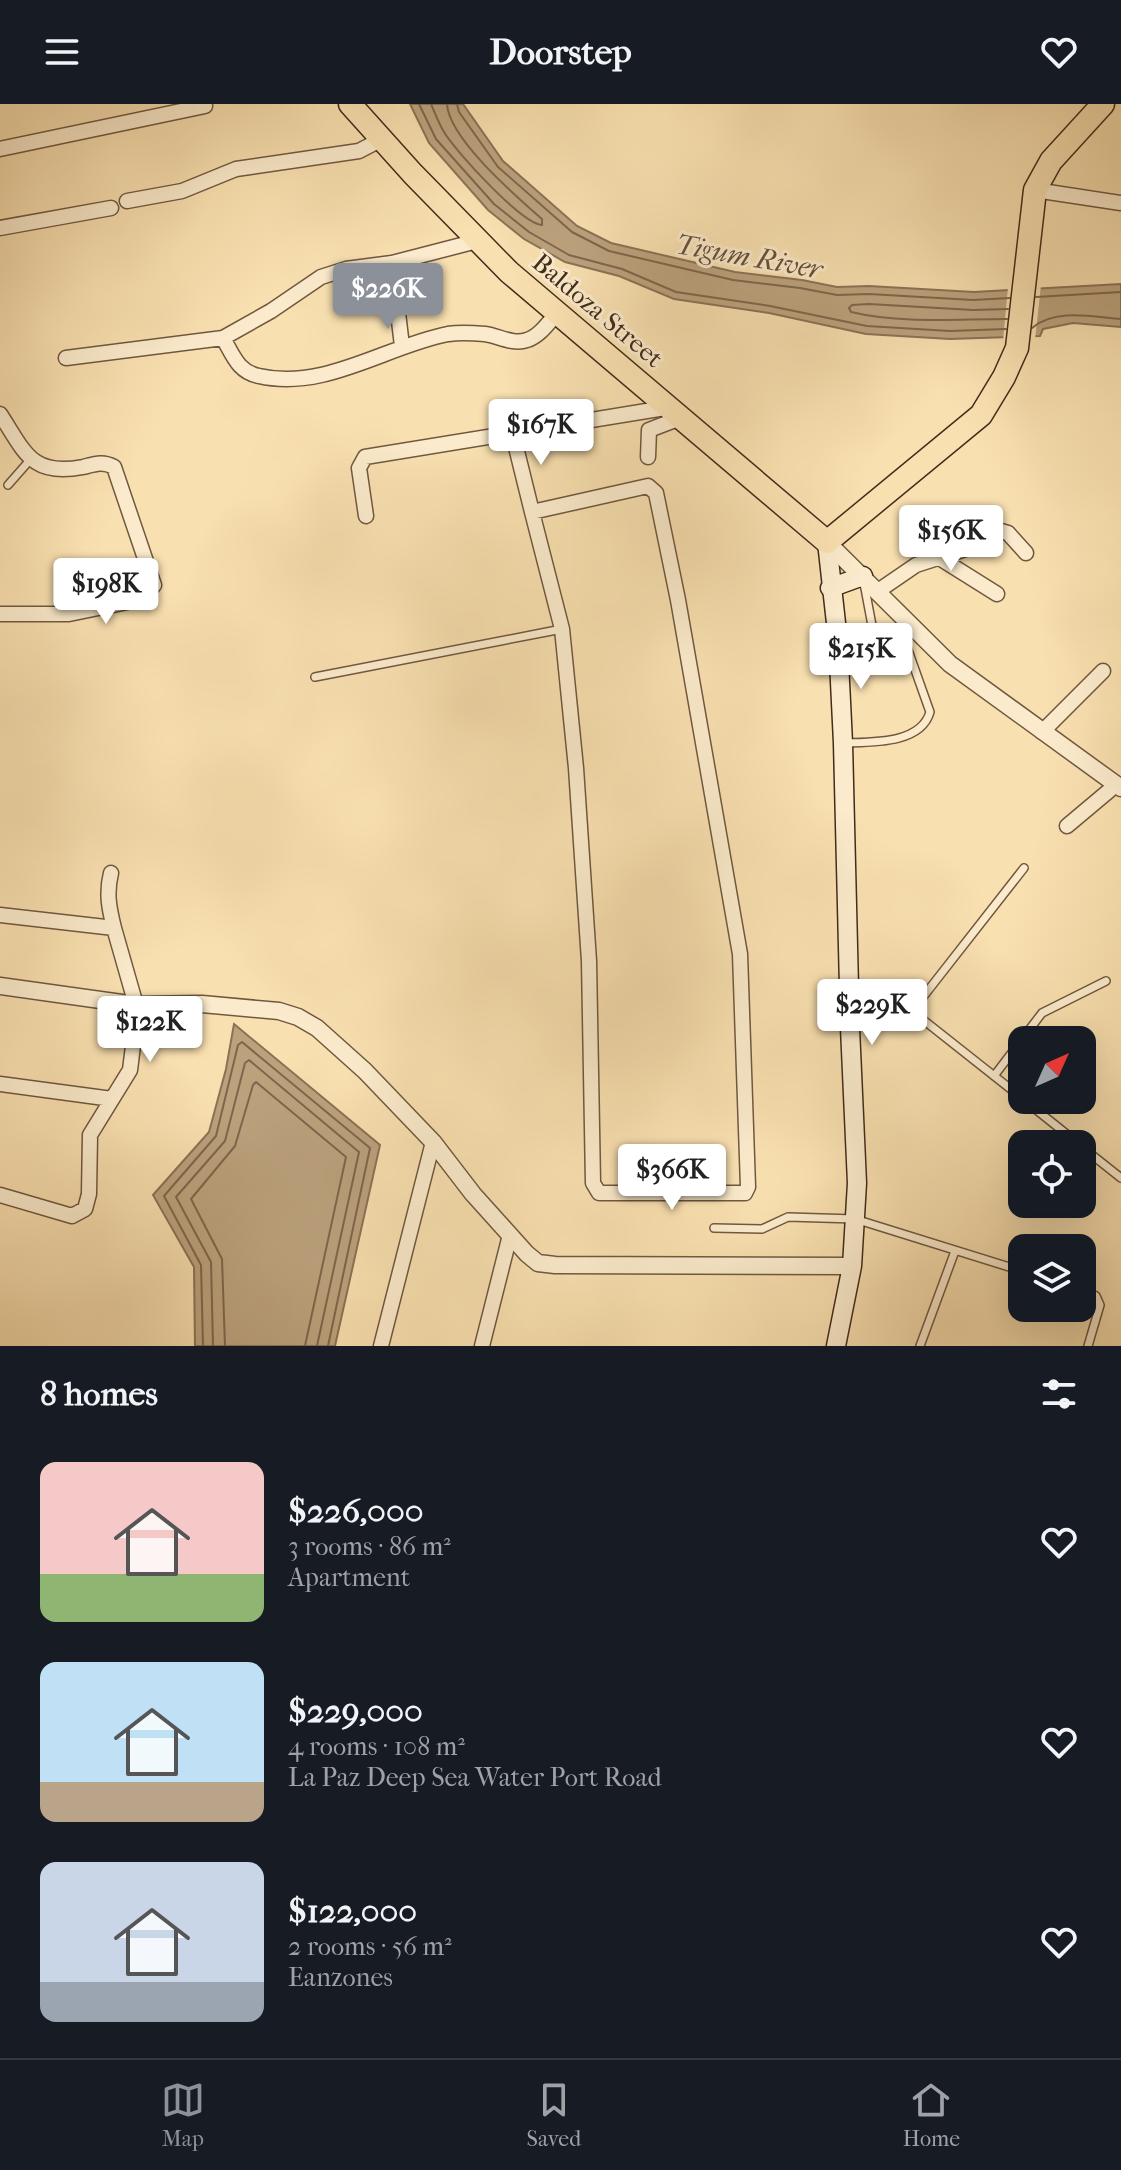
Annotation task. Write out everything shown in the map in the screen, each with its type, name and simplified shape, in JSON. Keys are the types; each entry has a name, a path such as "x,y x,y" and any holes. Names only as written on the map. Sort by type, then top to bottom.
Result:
{"main road":[{"name":"Baldoza Street","path":"350,104 509,272 827,542"},
{"path":"836,1346 852,1266 857,1183 843,743 838,641 827,542 981,415 1017,348 1034,196 1051,161 1103,104"},
{"path":"830,588 863,576"}],"street":[{"path":"0,149 205,106"},
{"path":"127,201 182,191 236,169 359,151 382,139"},
{"path":"1034,196 1121,203"},
{"path":"0,228 111,208"},
{"path":"66,358 223,338 285,303 321,277 477,241"},
{"path":"392,263 402,346"},
{"path":"223,338 245,371 289,379 326,375 402,346 459,333 486,334 522,342 535,337 558,312"},
{"path":"366,516 359,468 365,457 512,431 677,412"},
{"path":"648,457 649,430 677,412"},
{"path":"0,414 30,460 42,468 68,470 104,463 114,467 154,585 142,599 69,614 0,614"},
{"path":"512,431 532,512 562,629 576,768 589,961 593,1183 599,1193 745,1193 748,1187 740,954 678,600 656,493 648,486 532,512"},
{"path":"878,591 916,565 975,546 1001,531 1008,533 1026,553"},
{"path":"827,542 950,664 1119,786 1067,826"},
{"path":"938,557 997,594"},
{"path":"1042,732 1103,671"},
{"path":"0,1195 72,1216 85,1209 89,1194 90,1135 130,1070 136,1005 108,906 107,889 111,873"},
{"path":"0,915 114,928"},
{"path":"0,986 136,1005 202,1004 279,1011 298,1017 317,1028 365,1071 433,1142 473,1194 538,1263 852,1266"},
{"path":"0,1084 112,1099"},
{"path":"381,1346 433,1142"},
{"path":"482,1346 510,1235"}],"lane":[{"path":"8,485 30,460"},
{"path":"863,576 874,636"},
{"path":"315,677 562,629"},
{"path":"838,641 898,629 930,712 928,720 915,733 843,743"},
{"path":"850,1028 912,1011 1024,868"},
{"path":"994,1076 1042,1013 1106,981"},
{"path":"912,1011 1008,1087"},
{"path":"1042,1114 1061,1130"},
{"path":"1096,1158 1121,1178"},
{"path":"714,1228 762,1229 788,1217 855,1219 1008,1267"},
{"path":"920,1346 955,1251"},
{"path":"1096,1296 1100,1305 1096,1319"},
{"path":"1088,1346 1095,1322"}],"water":[{"path":"410,104 463,104 503,161 577,226 611,243 735,272 837,287 974,292 1121,284 1121,327 1073,323 1043,329 1040,336 950,339 866,334 769,313 674,299 619,276 565,262 524,239 488,210 429,143"},
{"path":"234,1024 380,1145 335,1346 195,1346 194,1267 153,1195 209,1132"}],"pier":[{"path":"1041,285 1035,340 1003,341 1008,287"}],"water label":[{"name":"Tigum River","path":"749,256"}]}
